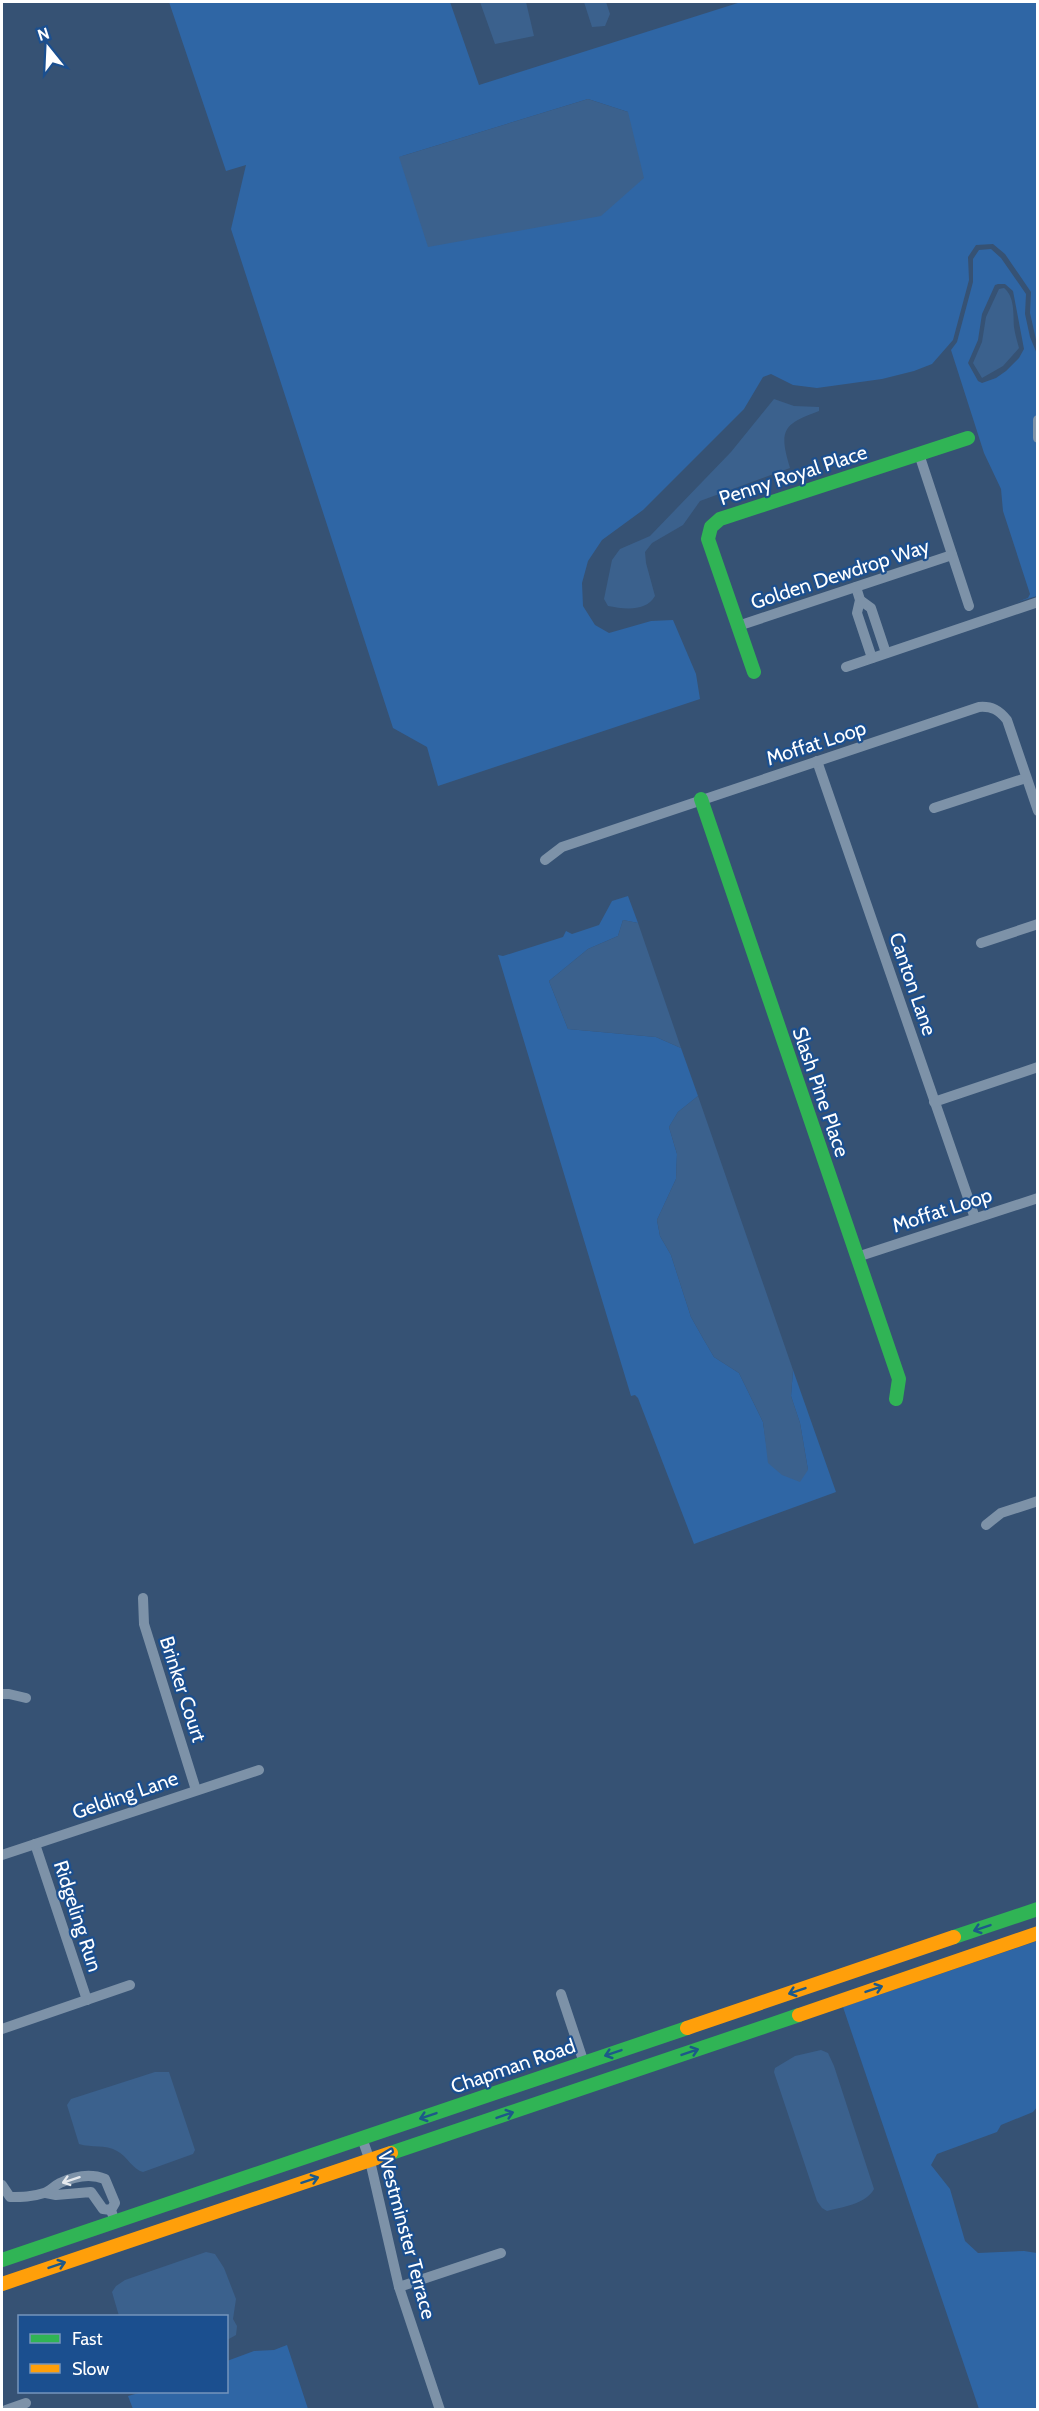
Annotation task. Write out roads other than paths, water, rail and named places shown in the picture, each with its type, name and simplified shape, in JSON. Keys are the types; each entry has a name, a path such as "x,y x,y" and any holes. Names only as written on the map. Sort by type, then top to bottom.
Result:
{"street":[{"path":"1038,420 1038,438"},
{"name":"Penny Royal Place","path":"754,672 708,539 708,530 712,524 720,519 968,438"},
{"path":"919,454 969,606"},
{"name":"Golden Dewdrop Way","path":"738,626 952,555"},
{"path":"856,587 860,600 857,614 872,658"},
{"path":"860,600 871,608 886,653"},
{"path":"846,667 1038,602"},
{"path":"859,619 873,614"},
{"path":"863,632 877,627"},
{"name":"Moffat Loop","path":"545,860 562,846 979,706 990,706 1007,720 1038,811"},
{"name":"Canton Lane","path":"817,761 975,1218"},
{"path":"934,808 1026,778"},
{"name":"Slash Pine Place","path":"701,799 899,1379 897,1399"},
{"path":"981,943 1038,924"},
{"path":"934,1102 1038,1067"},
{"name":"Moffat Loop","path":"857,1257 1038,1197"},
{"path":"986,1525 1001,1513 1038,1501"},
{"name":"Brinker Court","path":"143,1598 144,1624 196,1790"},
{"path":"2,1694 26,1698"},
{"name":"Gelding Lane","path":"2,1855 259,1770"},
{"name":"Ridgeling Run","path":"35,1844 87,2000"},
{"name":"Chapman Road","path":"2,2260 113,2216 362,2138 1038,1910"},
{"path":"2,2284 1038,1933"},
{"path":"2,2029 130,1985"},
{"path":"561,1994 584,2063"},
{"path":"752,2006 760,2028"},
{"name":"Westminster Terrace","path":"362,2138 370,2161 399,2287 440,2409"},
{"path":"2,2185 10,2197 26,2198 46,2193 58,2184 85,2175 94,2175 105,2179 115,2203 113,2216 103,2209 91,2192"},
{"path":"46,2193 56,2195 91,2192 105,2179"},
{"path":"399,2287 501,2253"},
{"path":"6,2409 26,2403"}]}
